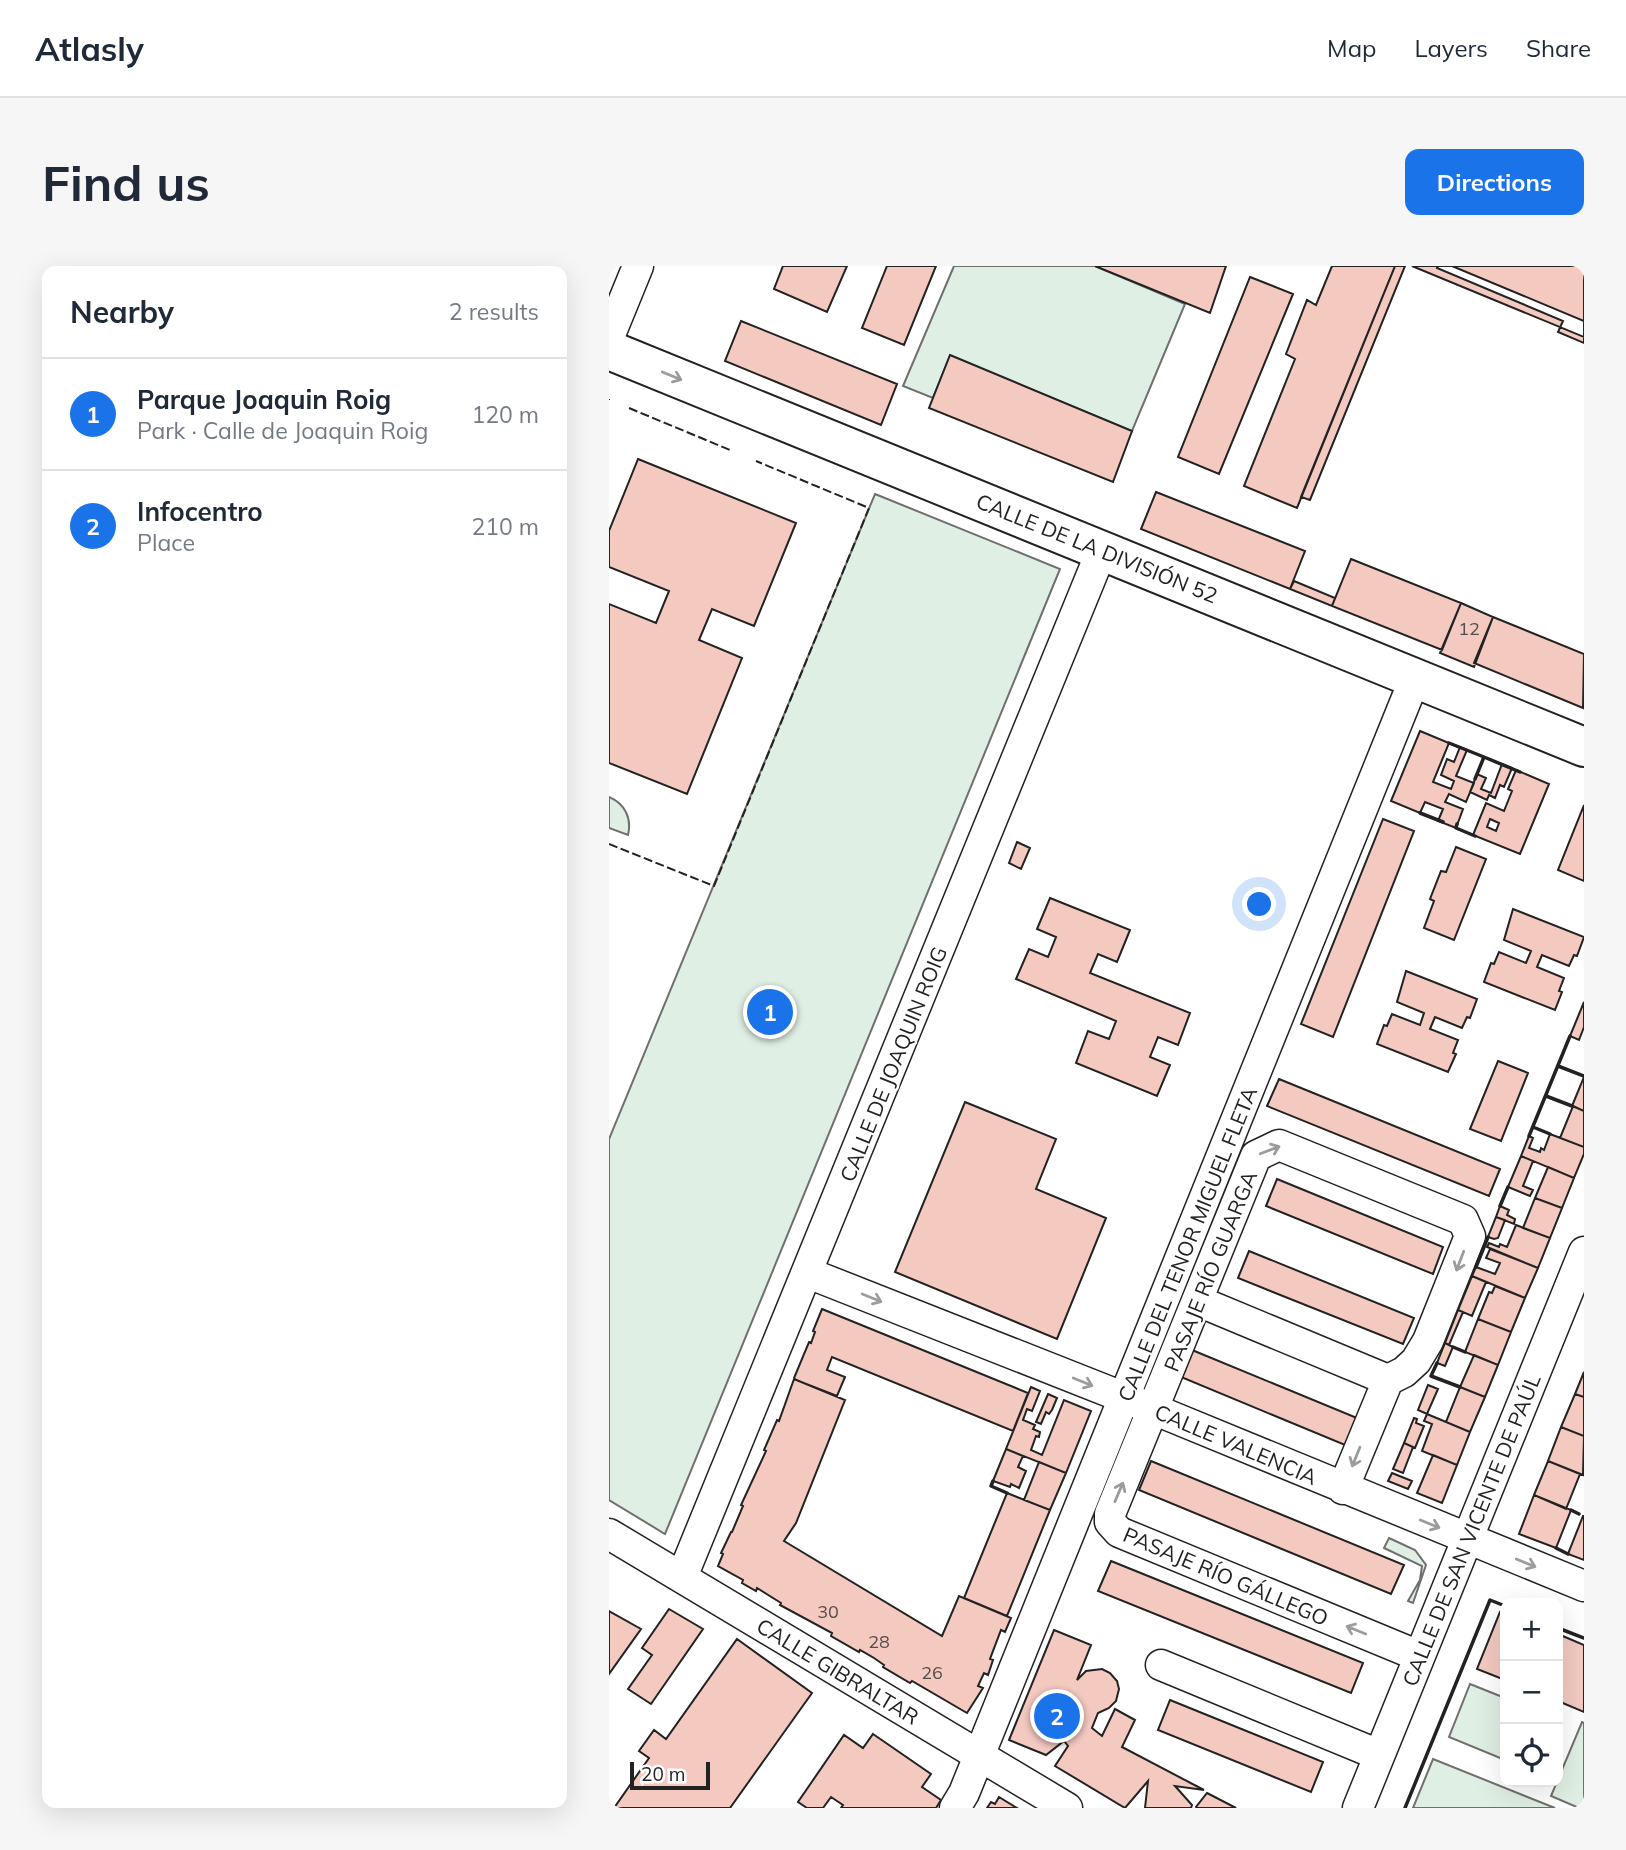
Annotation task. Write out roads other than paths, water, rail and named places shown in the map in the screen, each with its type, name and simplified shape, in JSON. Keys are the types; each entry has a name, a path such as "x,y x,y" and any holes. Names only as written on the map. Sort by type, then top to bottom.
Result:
{"main road":[{"name":"CALLE DE LA DIVISIÓN 52","path":"609,350 1584,747"}],"street":[{"path":"609,337 638,266"},
{"name":"CALLE DE JOAQUIN ROIG","path":"682,1577 1102,551"},
{"name":"CALLE DEL TENOR MIGUEL FLETA","path":"955,1808 964,1793 1125,1398 1415,678"},
{"name":"PASAJE RÍO GUARGA","path":"1153,1409 1256,1156 1279,1145 1463,1220 1470,1236 1428,1341 1416,1361 1404,1372 1388,1380"},
{"name":"CALLE DE SAN VICENTE DE PAÚL","path":"1358,1808 1584,1252"},
{"name":"CALLE VALENCIA","path":"808,1273 1153,1409 1584,1586"},
{"path":"1198,1301 1388,1380 1343,1489"},
{"name":"PASAJE RÍO GÁLLEGO","path":"1153,1409 1110,1514 1114,1528 1419,1656"},
{"name":"CALLE GIBRALTAR","path":"609,1534 1067,1808"},
{"path":"1161,1665 1379,1755"}],"place":[{"name":"Parque Joaquin Roig","path":"770,1012"},
{"name":"Infocentro","path":"1057,1716"}]}
